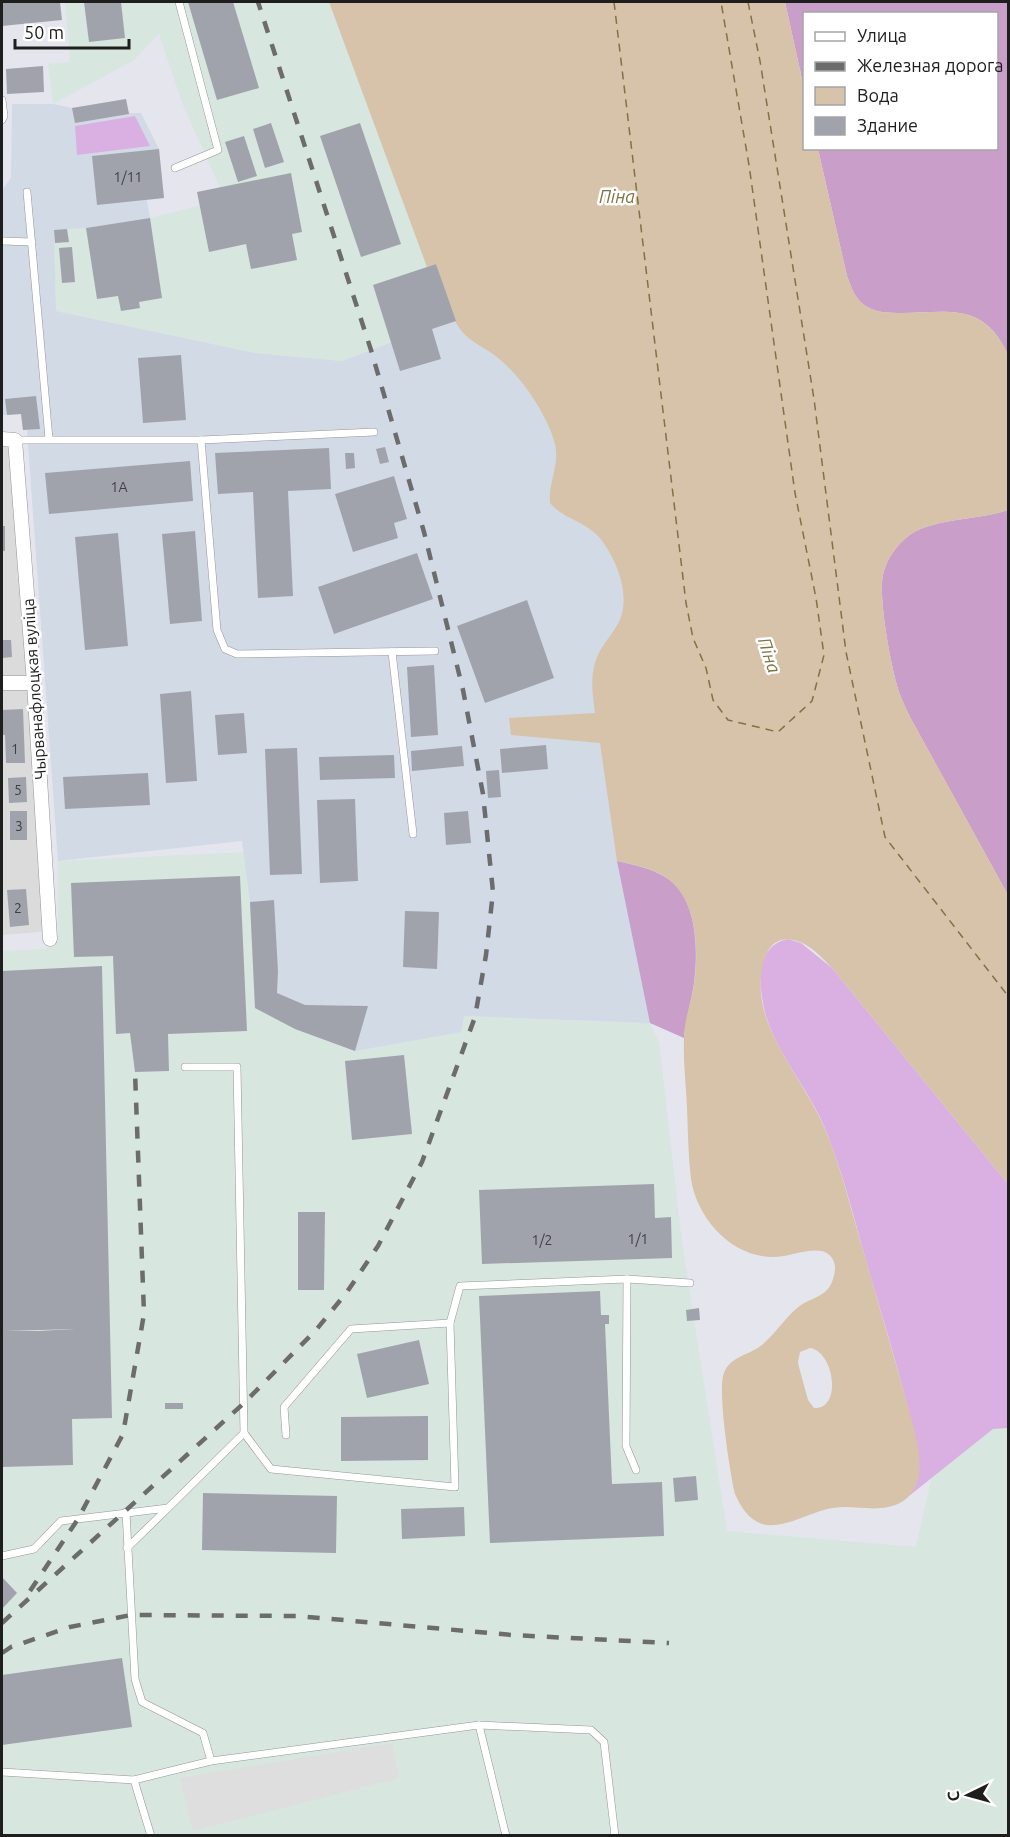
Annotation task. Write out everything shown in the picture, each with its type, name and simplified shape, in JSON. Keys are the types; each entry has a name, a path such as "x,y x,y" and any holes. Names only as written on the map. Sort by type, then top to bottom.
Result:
{"street":[{"name":"Чырванафлоцкая вуліца","path":"8,439 34,683 50,939"},
{"path":"2,683 34,683"}],"lane":[{"path":"175,168 218,150 179,2"},
{"path":"2,100 4,116 2,120"},
{"path":"27,192 49,440"},
{"path":"2,242 32,242"},
{"path":"8,439 201,440 374,432"},
{"path":"201,440 217,630 225,650 237,654 435,651"},
{"path":"392,652 413,834"},
{"path":"185,1067 237,1067 244,1433 271,1469 455,1487 450,1323 460,1286 627,1279 690,1283"},
{"path":"627,1279 626,1446 636,1470"},
{"path":"286,1435 284,1407 351,1329 450,1323"},
{"path":"127,1548 244,1433"},
{"path":"2,1556 34,1549 62,1521 168,1508"},
{"path":"126,1512 135,1679 142,1702 203,1733 211,1761"},
{"path":"479,1725 506,1836"},
{"path":"2,1772 134,1780 211,1761 479,1725 591,1730 604,1742 615,1836"},
{"path":"134,1780 151,1836"}],"shaded area":[{"path":"65,2 329,2 427,266 436,264 456,321 390,342 342,361 255,353 56,311 54,230 86,228 150,218 225,199 183,105 159,34 134,60 53,104 48,64 70,62"},
{"path":"785,2 1008,2 1008,355 989,326 965,314 882,312 867,307 860,301 847,276 818,150 998,150 998,12 803,12 803,83"},
{"path":"126,99 129,113 141,113 159,149 164,198 147,200 150,218 86,228 54,230 56,311 255,353 342,361 563,276 720,1029 650,1023 464,1016 461,1032 355,1051 295,1029 255,1008 250,902 242,841 58,861 27,430 23,430 21,414 2,415 2,190 11,178 12,104 53,104 72,108"},
{"path":"135,116 150,146 77,155 75,126"},
{"path":"21,445 52,931 2,935 2,447"},
{"path":"1008,510 1008,895 901,698 889,650 882,585 890,557 911,534 945,522"},
{"path":"246,852 464,1016 650,1023 659,1042 682,1242 727,1531 916,1547 940,1439 1008,1239 1008,1835 2,1835 2,951 44,949 58,943 58,861"},
{"path":"617,861 648,869 665,877 676,886 690,911 696,955 694,983 684,1038 650,1023"},
{"path":"788,939 801,943 832,968 1008,1184 1008,1428 993,1429 909,1496 918,1474 919,1460 915,1436 848,1196 826,1131 780,1049 766,1015 762,997 763,960 772,947"},
{"path":"392,1743 399,1778 193,1831 180,1778"}],"water":[{"name":"Піна","path":"329,2 785,2 803,83 803,150 818,150 847,276 855,295 867,307 882,312 965,314 989,326 1008,355 1008,510 945,522 911,534 890,557 883,575 882,599 889,650 901,698 1008,895 1008,1184 832,968 813,950 800,942 788,939 779,941 767,953 761,973 761,994 770,1028 817,1113 835,1154 915,1432 920,1469 918,1480 909,1496 896,1505 874,1508 833,1508 770,1525 757,1522 749,1516 735,1494 723,1413 724,1373 736,1359 763,1344 801,1305 828,1289 834,1276 834,1262 830,1255 822,1251 773,1257 744,1250 719,1233 701,1208 691,1179 689,1161 684,1047 685,1025 696,972 696,943 691,914 678,889 663,875 644,867 617,861 600,743 511,735 509,718 595,713 592,688 593,669 599,653 621,616 623,592 617,568 599,537 587,527 561,513 550,503 556,452 546,420 532,396 515,374 460,329 436,264 427,267","holes":["810,1348 825,1359 830,1369 832,1391 829,1400 823,1406 814,1408 808,1400 798,1362 800,1352"]}],"building":[{"path":"2,2 60,2 62,20 2,26"},
{"path":"84,2 121,2 125,38 89,42"},
{"path":"188,2 233,2 259,88 217,100"},
{"path":"43,66 44,92 7,94 6,69"},
{"path":"126,99 129,114 75,123 72,108"},
{"path":"271,123 284,162 265,168 253,129"},
{"path":"360,123 401,244 361,257 320,136"},
{"path":"244,136 257,176 238,182 225,142"},
{"path":"159,149 164,198 97,205 92,156"},
{"path":"291,173 302,232 292,234 297,260 251,269 246,244 209,252 197,192"},
{"path":"150,218 162,298 139,302 140,308 121,311 118,296 97,299 86,228"},
{"path":"67,229 69,242 55,243 54,230"},
{"path":"72,247 75,282 62,283 59,248"},
{"path":"436,264 456,321 432,329 441,359 400,371 373,285"},
{"path":"181,355 186,420 143,423 138,358"},
{"path":"36,396 40,429 23,430 21,414 7,415 5,399"},
{"path":"385,447 389,462 380,464 376,449"},
{"path":"329,448 331,489 288,491 293,596 258,598 253,492 218,494 215,453"},
{"path":"345,453 354,453 355,468 346,469"},
{"path":"190,461 193,501 49,514 45,473"},
{"path":"394,476 407,519 394,523 398,538 353,552 335,494"},
{"path":"2,526 5,526 5,551 2,551"},
{"path":"195,531 202,621 170,624 162,534"},
{"path":"118,533 128,646 85,650 75,537"},
{"path":"417,553 433,599 334,634 318,587"},
{"path":"527,600 554,678 485,703 457,626"},
{"path":"2,640 11,640 12,657 2,658"},
{"path":"434,665 438,735 411,737 407,667"},
{"path":"191,691 197,781 166,783 160,694"},
{"path":"23,709 25,763 6,763 5,735 2,735 2,710"},
{"path":"244,713 247,753 218,755 215,715"},
{"path":"546,745 548,769 502,773 500,749"},
{"path":"462,746 464,766 412,771 411,751"},
{"path":"297,748 302,874 270,875 265,749"},
{"path":"394,755 395,778 320,780 319,757"},
{"path":"499,770 501,797 488,798 486,771"},
{"path":"148,773 150,805 65,809 63,777"},
{"path":"26,777 27,802 9,803 8,778"},
{"path":"355,799 358,881 320,883 317,800"},
{"path":"10,811 27,811 27,840 10,840"},
{"path":"468,811 471,843 446,845 444,813"},
{"path":"240,876 247,1031 168,1034 169,1071 135,1072 130,1033 116,1034 113,956 74,957 71,883"},
{"path":"26,889 29,925 10,927 7,890"},
{"path":"274,900 277,993 305,1005 368,1006 355,1051 295,1029 255,1008 250,902"},
{"path":"405,911 439,912 437,969 403,967"},
{"path":"102,966 112,1418 72,1419 73,1465 2,1467 2,971","holes":["75,1329 38,1331 5,1331"]},
{"path":"404,1055 412,1134 352,1140 345,1061"},
{"path":"654,1184 655,1218 671,1217 672,1258 482,1264 479,1190"},
{"path":"298,1212 325,1212 324,1290 298,1290"},
{"path":"600,1291 601,1315 609,1315 609,1324 605,1324 612,1484 662,1482 664,1536 490,1543 479,1296"},
{"path":"699,1308 700,1320 687,1321 686,1310"},
{"path":"419,1340 429,1384 367,1398 357,1354"},
{"path":"165,1403 183,1403 183,1409 165,1409"},
{"path":"428,1416 428,1460 341,1461 341,1417"},
{"path":"696,1476 698,1500 675,1502 673,1478"},
{"path":"203,1493 337,1496 336,1553 202,1550"},
{"path":"464,1507 465,1536 402,1539 401,1509"},
{"path":"2,1577 17,1593 2,1609"},
{"path":"122,1658 132,1727 2,1745 2,1675"}],"ferry route":[{"path":"614,2 686,603 693,638 706,668 713,700 728,720 778,732 812,701 824,655 816,598 795,493 749,165 721,2"},
{"path":"748,2 760,61 814,399 846,652 885,837 1008,996"}],"railway":[{"path":"2,1623 244,1403 316,1330 347,1292 378,1246 422,1162 475,1017 486,955 493,892 483,794 463,690 424,532 371,350 258,2"},
{"path":"30,1591 78,1519 123,1434 144,1314 135,1072"},
{"path":"2,1653 11,1647 70,1627 131,1615 297,1616 512,1635 669,1643"}]}
